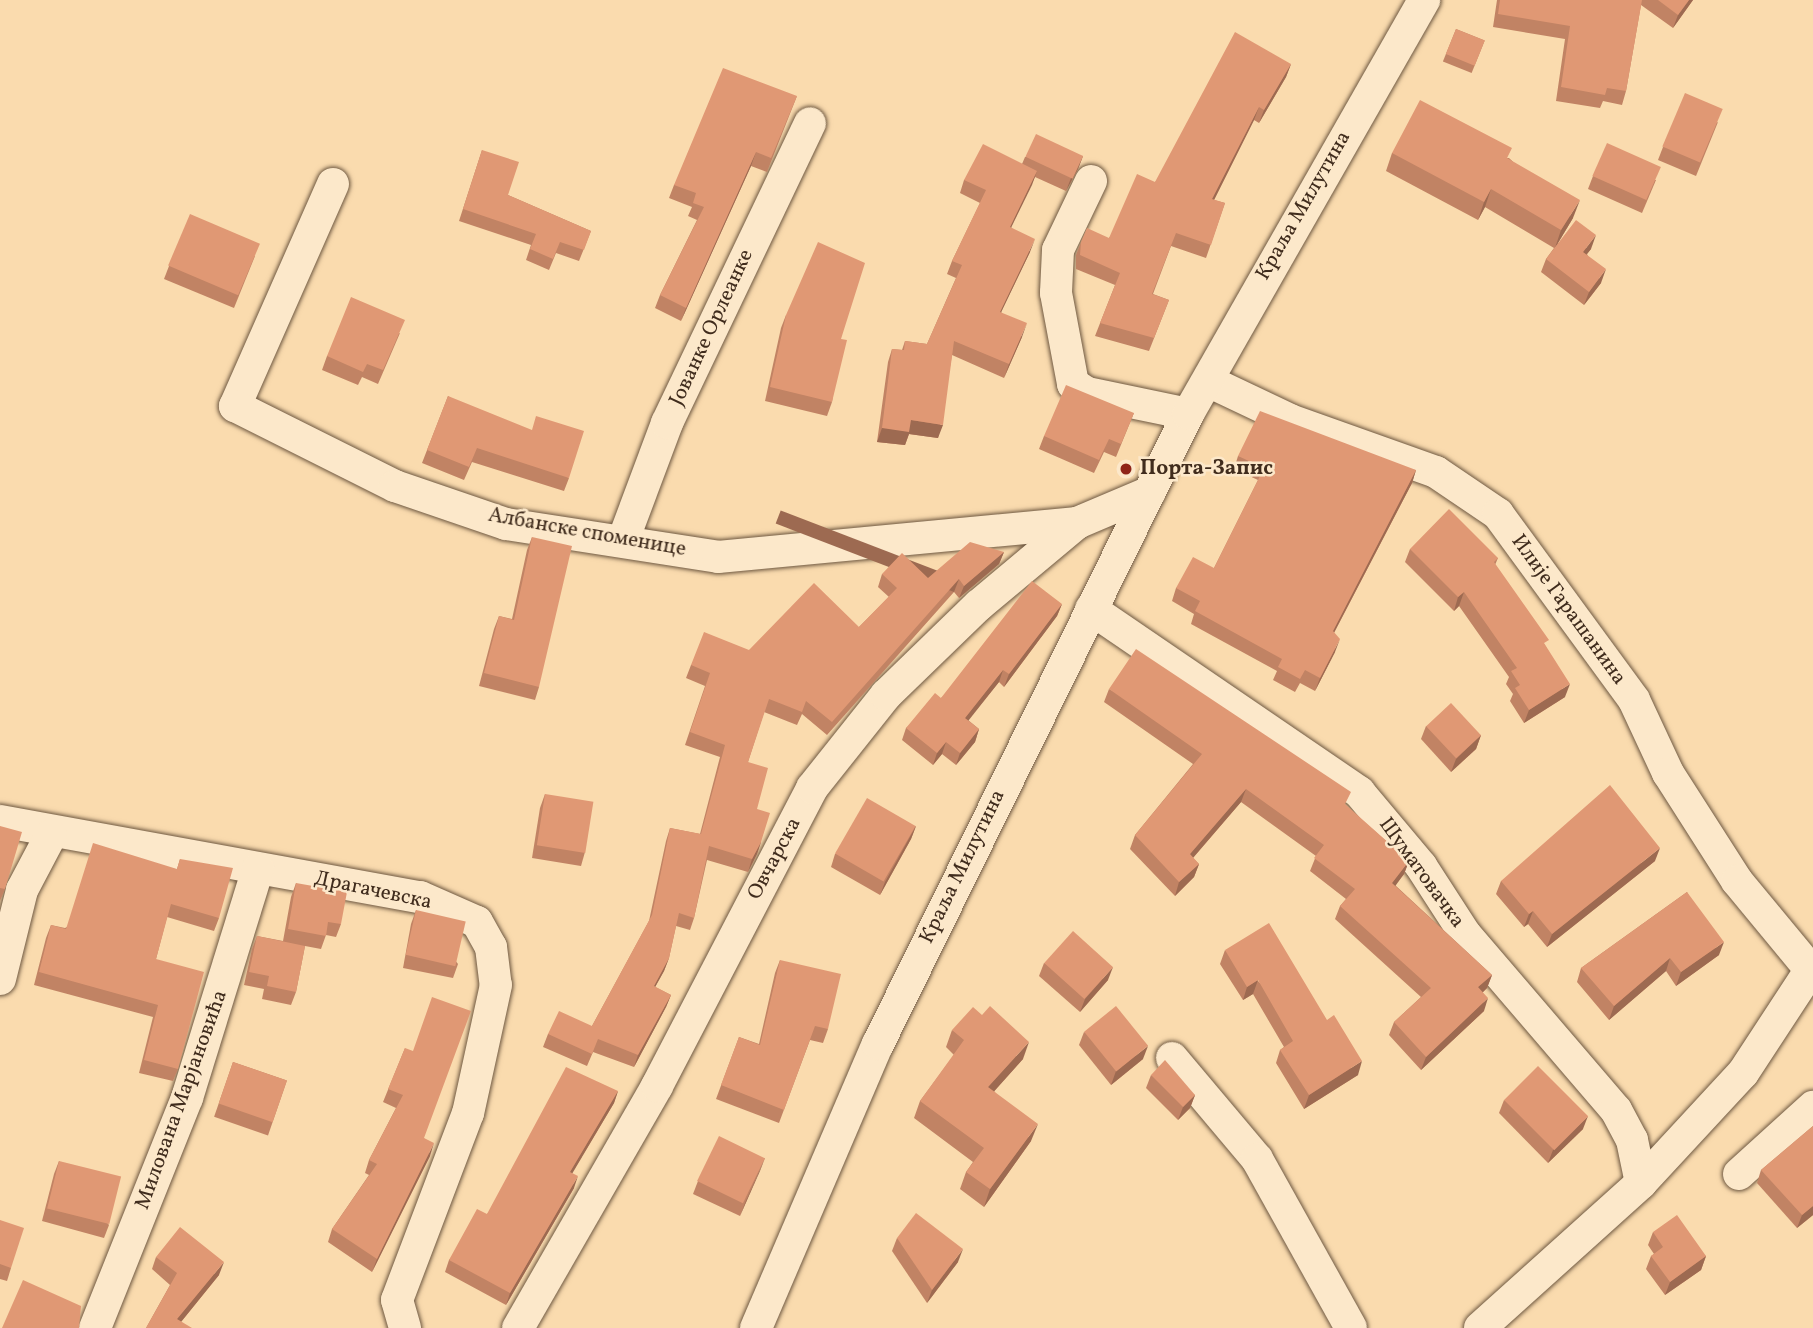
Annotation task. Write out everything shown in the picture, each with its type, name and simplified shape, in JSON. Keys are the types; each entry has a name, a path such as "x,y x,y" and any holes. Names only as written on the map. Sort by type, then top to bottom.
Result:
{"street":[{"name":"Краља Милутина","path":"756,1328 883,1032 1188,414 1424,0"},
{"name":"Јованке Орлеанке","path":"624,538 667,423 810,123"},
{"path":"1091,181 1058,250 1056,293 1073,384 1087,393 1188,414"},
{"name":"Албанске споменице","path":"333,184 235,406 395,486 506,524 624,538 718,556 1077,523"},
{"name":"Илије Гарашанина","path":"1208,381 1290,420 1436,472 1498,514 1634,700 1668,772 1737,881 1811,972"},
{"name":"Овчарска","path":"517,1328 657,1086 812,788 886,695 1077,523 1150,492"},
{"name":"Шуматовачка","path":"1091,609 1359,792 1421,866 1465,934 1616,1110 1632,1140 1641,1183"},
{"name":"Драгачевска","path":"0,821 51,835 105,836 258,869 420,897 477,922 491,947 496,985 481,1060 433,1215 397,1300 405,1328"},
{"path":"0,979 22,890 51,835"},
{"name":"Милована Марјановића","path":"95,1328 187,1098 258,869"},
{"path":"1480,1328 1641,1183 1743,1073 1811,972"},
{"path":"1172,1058 1257,1159 1351,1328"},
{"path":"1739,1174 1813,1107"}],"building":[{"path":"1500,0 1642,0 1626,91 1607,88 1605,95 1561,87 1570,26 1498,14"},
{"path":"1658,0 1689,0 1678,15"},
{"path":"1456,29 1485,41 1475,66 1446,54"},
{"path":"1235,32 1291,64 1264,110 1259,107 1212,199 1225,203 1211,245 1176,233 1152,294 1169,300 1154,338 1100,323 1120,273 1080,255 1081,242 1087,228 1109,238 1137,174 1155,182"},
{"path":"723,68 797,96 771,158 756,152 686,308 660,295 704,207 693,203 696,193 674,185"},
{"path":"1685,93 1723,109 1700,162 1662,146"},
{"path":"1420,100 1512,148 1507,158 1580,200 1561,230 1491,189 1484,202 1392,153"},
{"path":"1036,134 1083,156 1073,179 1025,157"},
{"path":"1607,143 1661,167 1646,200 1592,176"},
{"path":"983,144 1037,171 1010,227 1035,239 1000,312 1027,323 1009,364 954,341 943,425 911,420 909,432 882,428 892,349 904,350 905,341 927,344 962,265 952,261 986,190 964,180"},
{"path":"482,150 519,162 508,195 591,231 584,250 560,242 553,259 530,249 536,234 463,209"},
{"path":"190,214 260,244 238,295 168,266"},
{"path":"1576,220 1596,235 1583,252 1606,269 1589,292 1546,259"},
{"path":"818,242 865,263 841,339 847,340 832,402 770,387 786,315"},
{"path":"351,297 405,320 383,370 367,364 363,372 327,356"},
{"path":"1066,385 1134,413 1121,444 1109,439 1099,460 1044,436"},
{"path":"448,396 532,430 536,416 584,431 569,478 477,448 469,467 427,450"},
{"path":"1260,411 1416,470 1333,631 1340,639 1320,678 1305,670 1300,679 1278,667 1282,659 1195,611 1200,601 1176,588 1193,557 1214,568 1264,468 1238,456"},
{"path":"1449,509 1498,558 1494,562 1549,640 1544,643 1570,684 1529,710 1515,688 1520,685 1511,671 1517,668 1464,592 1458,597 1410,549"},
{"path":"532,537 572,546 539,687 484,673 499,616 514,620"},
{"path":"970,542 1004,552 964,586 959,579 832,722 806,701 802,712 769,699 748,762 768,768 757,809 770,813 761,842 752,859 709,846 694,918 679,913 669,958 654,986 671,995 638,1055 598,1039 592,1054 548,1034 559,1011 592,1026 652,915 670,828 701,834 725,745 690,732 710,673 691,665 704,632 749,650 814,583 859,627 897,588 882,574 902,553 928,578"},
{"path":"1032,581 1062,604 1009,674 1003,670 965,718 979,729 960,753 946,742 937,753 906,728 935,693 941,698"},
{"path":"1136,649 1351,792 1345,804 1409,861 1392,883 1492,975 1478,987 1488,998 1426,1057 1394,1022 1431,988 1340,906 1355,889 1314,858 1324,845 1246,789 1190,854 1199,864 1179,882 1135,835 1202,754 1109,689"},
{"path":"1451,703 1481,735 1456,758 1426,726"},
{"path":"1610,785 1660,848 1552,934 1533,911 1529,914 1501,881"},
{"path":"545,794 593,802 585,853 537,845"},
{"path":"867,798 915,826 883,881 835,853"},
{"path":"0,826 22,832 5,889 0,888"},
{"path":"93,843 177,869 180,859 233,868 219,918 171,904 156,959 204,972 178,1069 144,1060 158,1005 39,972 51,925 66,929"},
{"path":"296,883 347,892 341,924 328,922 326,936 288,929"},
{"path":"1687,892 1724,942 1681,972 1670,958 1614,1006 1581,968"},
{"path":"416,910 466,921 455,966 406,955"},
{"path":"1269,923 1327,1020 1334,1015 1362,1061 1309,1095 1280,1050 1293,1041 1258,980 1247,987 1225,950"},
{"path":"1073,931 1113,967 1084,999 1044,963"},
{"path":"257,936 305,946 296,992 267,986 269,976 249,972"},
{"path":"780,960 841,974 828,1029 815,1026 784,1110 721,1085 739,1037 760,1045"},
{"path":"432,997 471,1011 424,1138 434,1143 377,1259 332,1229 377,1164 369,1160 403,1095 388,1089 405,1048 413,1051"},
{"path":"990,1006 1029,1042 988,1087 1038,1124 990,1189 966,1172 984,1148 920,1101 964,1040 952,1030 973,1007 982,1015"},
{"path":"1116,1006 1148,1046 1116,1071 1084,1032"},
{"path":"1165,1060 1195,1095 1183,1107 1151,1075"},
{"path":"233,1062 287,1081 273,1122 219,1104"},
{"path":"1538,1066 1588,1116 1554,1150 1504,1100"},
{"path":"566,1067 618,1091 570,1172 578,1176 510,1293 449,1260 477,1209 487,1214"},
{"path":"1813,1126 1813,1206 1802,1215 1761,1170"},
{"path":"719,1136 765,1158 743,1203 697,1181"},
{"path":"59,1161 121,1176 109,1224 47,1209"},
{"path":"916,1213 963,1249 932,1290 897,1238"},
{"path":"1677,1215 1706,1256 1670,1282 1651,1256 1663,1247 1653,1232"},
{"path":"0,1220 24,1228 11,1268 0,1264"},
{"path":"180,1227 224,1262 177,1319 192,1328 146,1328 177,1273 156,1257"},
{"path":"23,1280 81,1306 79,1328 2,1328"}],"place":[{"name":"Порта-Запис","path":"1126,469"}]}
